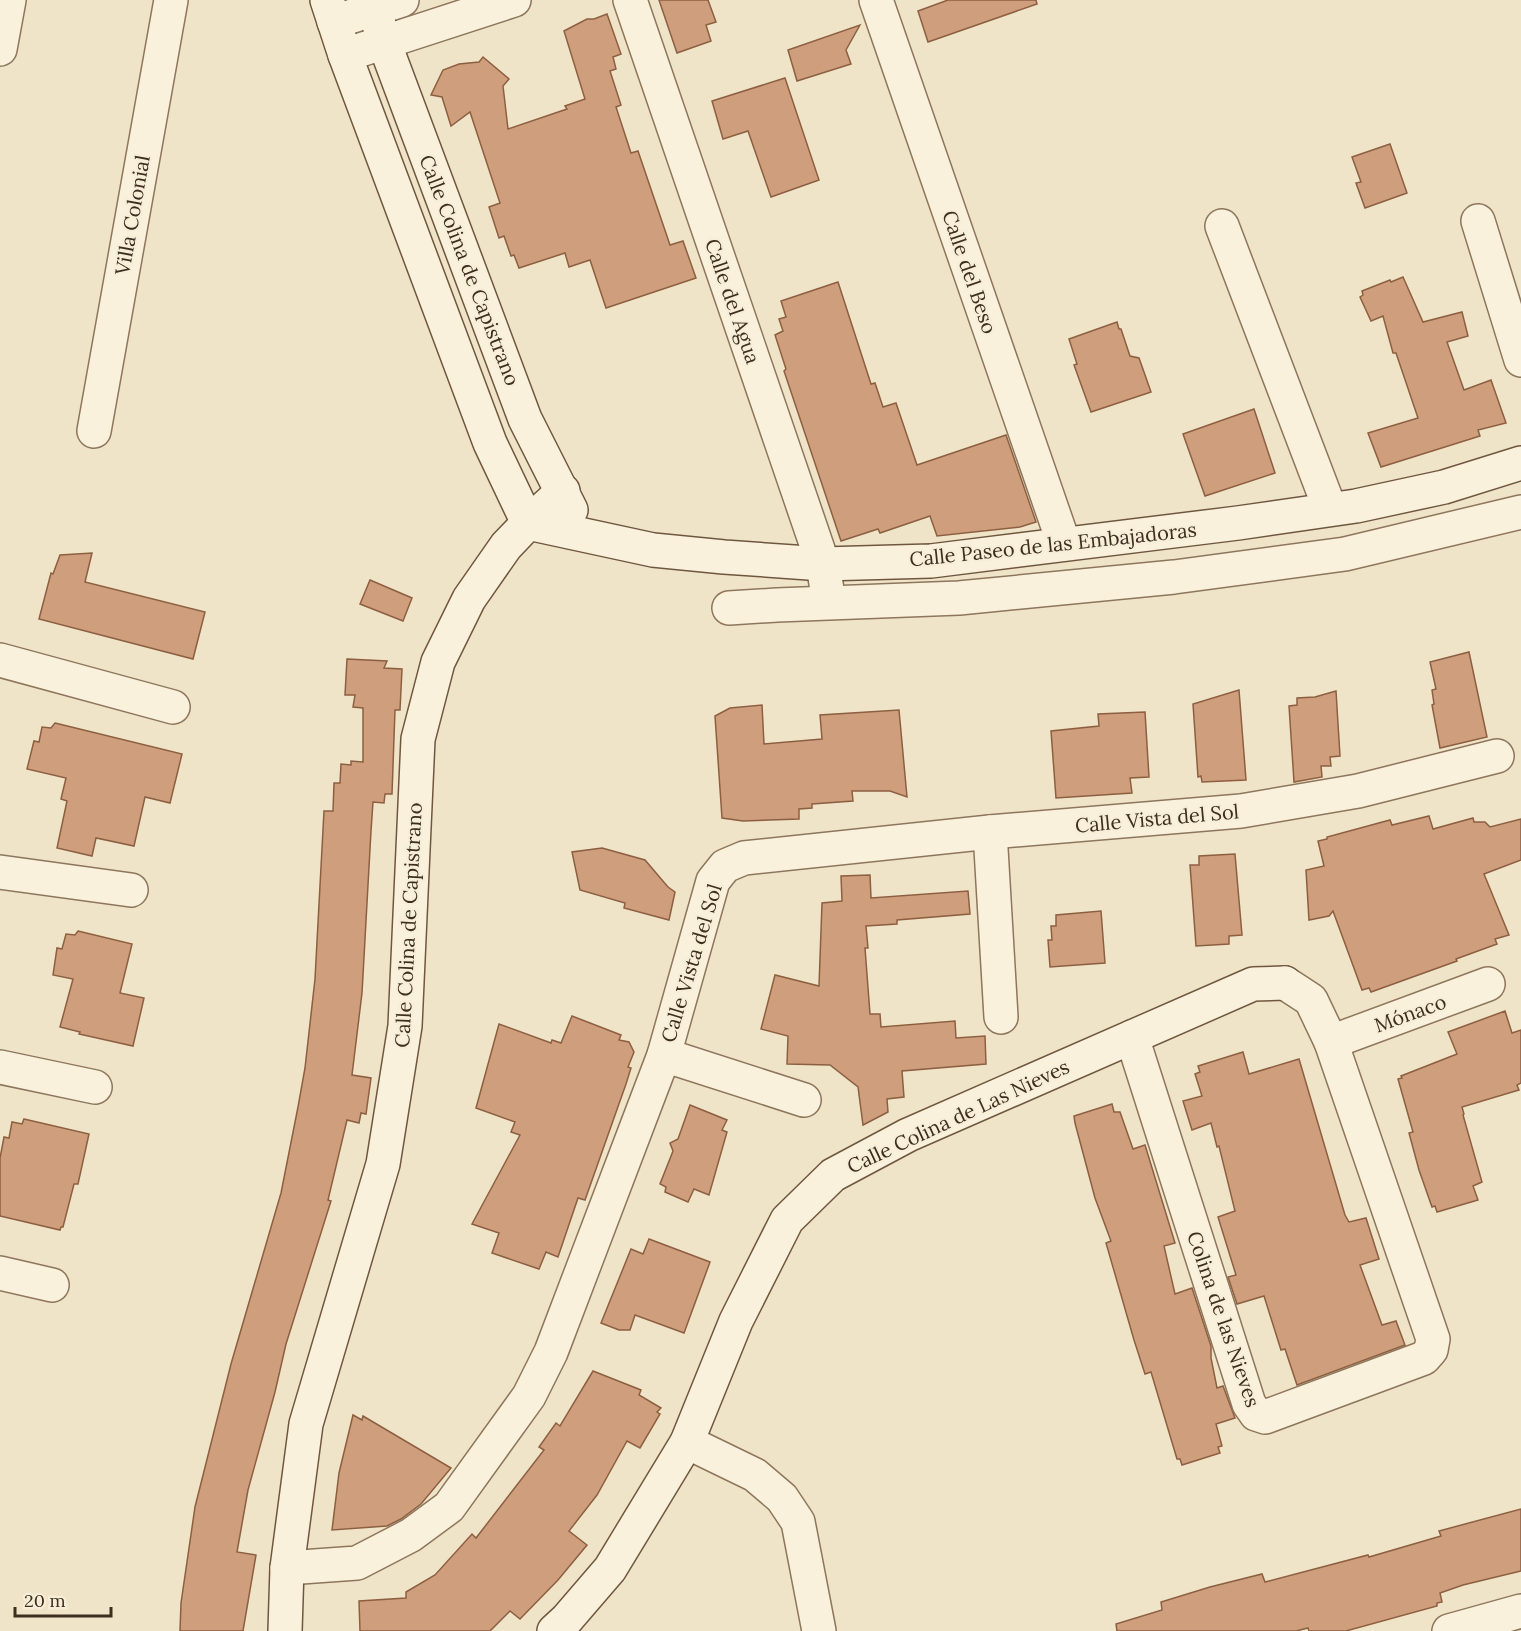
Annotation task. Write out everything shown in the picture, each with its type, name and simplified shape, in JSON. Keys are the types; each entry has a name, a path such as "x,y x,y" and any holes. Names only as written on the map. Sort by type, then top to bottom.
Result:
{"street":[{"path":"0,50 9,0"},
{"name":"Villa Colonial","path":"94,430 171,0"},
{"path":"345,55 514,0"},
{"name":"Calle del Agua","path":"630,0 824,564 829,604"},
{"name":"Calle del Beso","path":"876,0 1064,544"},
{"path":"331,11 383,3"},
{"name":"Calle Colina de Capistrano","path":"285,1631 287,1568 306,1424 383,1164 405,1026 418,739 438,662 469,599 506,546 563,491 525,419 384,42 383,3"},
{"name":"Calle Colina de Capistrano","path":"331,11 345,55 490,443 528,523"},
{"path":"1478,221 1521,360"},
{"path":"1222,226 1330,509"},
{"name":"Calle Paseo de las Embajadoras","path":"528,523 653,550 824,564 931,561 1238,523 1330,509 1444,487 1521,463"},
{"path":"563,491 581,533"},
{"path":"729,608 960,598 1174,577 1345,554 1521,512"},
{"path":"0,660 173,707"},
{"name":"Calle Vista del Sol","path":"287,1568 357,1563 411,1535 449,1507 529,1396 551,1352 664,1055 713,881 725,866 744,858 990,832 1264,807 1359,791 1497,756"},
{"path":"990,832 1001,1017"},
{"path":"0,872 130,890"},
{"name":"Calle Colina de Las Nieves","path":"554,1631 610,1569 687,1442 735,1321 787,1220 833,1174 908,1135 1253,984 1285,983"},
{"name":"Colina de las Nieves","path":"1132,1037 1249,1404 1256,1414 1265,1417 1424,1358 1431,1350 1432,1339 1331,1042 1311,1000 1285,983"},
{"name":"Mónaco","path":"1331,1042 1488,984"},
{"path":"664,1055 804,1100"},
{"path":"0,1067 95,1087"},
{"path":"0,1273 51,1285"},
{"path":"687,1442 755,1475 782,1498 798,1522 819,1631"},
{"path":"1449,1631 1521,1611"}],"building":[{"path":"659,0 708,0 716,22 706,25 711,41 677,53"},
{"path":"948,0 1036,0 1037,4 928,42 918,11"},
{"path":"607,14 621,54 613,57 616,69 610,71 621,105 616,107 631,153 638,151 670,245 683,241 696,278 606,308 590,260 569,267 565,253 519,268 514,255 511,256 504,236 499,238 489,207 500,203 470,112 451,126 442,97 431,95 443,70 459,64 479,62 483,57 509,79 503,86 508,129 567,109 565,106 585,99 564,31 587,19"},
{"path":"860,25 846,50 851,64 797,81 788,50"},
{"path":"785,78 819,180 771,197 748,131 723,139 712,101"},
{"path":"1390,144 1407,193 1365,208 1356,183 1361,182 1352,157"},
{"path":"1403,277 1423,322 1462,312 1468,336 1447,342 1464,390 1491,380 1506,423 1478,430 1480,436 1381,467 1368,433 1418,418 1396,353 1393,353 1383,316 1371,321 1360,297 1363,295 1362,291"},
{"path":"838,282 871,384 875,383 883,407 896,403 917,465 1006,435 1036,522 1020,527 937,536 930,516 880,533 878,529 841,541 784,371 786,369 775,335 783,331 779,319 786,317 781,301"},
{"path":"1117,322 1130,356 1139,358 1151,392 1091,412 1074,365 1077,364 1069,339"},
{"path":"1254,409 1275,473 1205,496 1183,434"},
{"path":"92,553 85,582 205,612 193,659 39,619 51,573 53,574 60,555"},
{"path":"370,580 412,598 403,621 360,604"},
{"path":"1469,652 1487,737 1440,748 1432,705 1434,704 1432,690 1436,689 1430,662"},
{"path":"347,659 387,661 384,668 402,669 400,710 395,710 392,794 385,794 384,803 373,802 362,993 352,1075 371,1078 366,1114 361,1113 359,1123 347,1120 328,1200 331,1201 286,1344 248,1490 237,1552 256,1555 243,1631 180,1631 181,1603 195,1507 231,1364 281,1193 305,1068 315,979 324,811 333,811 334,783 340,783 341,764 351,765 351,761 363,762 363,708 353,707 355,695 345,695"},
{"path":"1239,690 1246,780 1202,782 1201,776 1198,777 1193,704"},
{"path":"1336,691 1340,756 1330,757 1331,766 1321,766 1322,777 1294,782 1289,706 1297,705 1297,698 1315,697"},
{"path":"762,705 764,744 822,739 820,715 899,710 907,797 890,791 852,791 853,801 812,804 812,808 799,809 799,819 743,821 722,818 715,716 730,708"},
{"path":"1145,712 1149,777 1130,778 1132,793 1056,798 1051,731 1099,726 1098,714"},
{"path":"55,723 182,754 170,803 145,797 134,846 96,838 92,856 57,848 67,801 61,799 66,778 27,769 34,741 39,742 42,727 51,728"},
{"path":"1429,816 1433,829 1473,818 1474,822 1485,822 1490,827 1521,819 1521,860 1484,874 1509,935 1495,939 1497,944 1456,959 1457,961 1371,992 1369,988 1362,990 1333,911 1329,916 1309,920 1306,870 1324,866 1318,841 1327,839 1327,837 1390,820 1392,825"},
{"path":"602,848 645,860 675,892 669,920 624,908 625,903 580,890 572,852"},
{"path":"1235,854 1242,935 1229,936 1229,944 1196,946 1190,865 1199,865 1199,856"},
{"path":"870,875 871,898 968,891 970,914 897,920 897,924 866,926 868,948 865,948 870,1014 880,1014 881,1027 955,1021 956,1038 985,1036 986,1064 902,1071 904,1097 887,1099 888,1112 863,1125 858,1087 830,1065 787,1064 788,1036 761,1029 775,975 819,986 822,903 842,901 841,876"},
{"path":"1101,911 1105,963 1050,967 1048,940 1052,940 1051,926 1056,926 1056,915"},
{"path":"78,931 132,944 120,993 144,998 133,1046 79,1034 80,1032 60,1027 73,979 53,975 57,948 62,949 66,934 75,935"},
{"path":"1505,1011 1512,1033 1521,1030 1521,1083 1517,1085 1519,1090 1462,1107 1482,1182 1473,1186 1478,1200 1437,1212 1435,1206 1432,1207 1419,1170 1409,1133 1413,1132 1398,1079 1457,1054 1448,1032"},
{"path":"572,1016 621,1035 619,1040 629,1042 634,1052 628,1067 631,1068 626,1084 585,1200 578,1198 558,1257 546,1252 539,1269 492,1253 499,1233 472,1224 520,1135 511,1132 515,1122 476,1108 499,1024 551,1043 552,1040 561,1043"},
{"path":"1243,1052 1249,1074 1299,1059 1345,1215 1349,1222 1366,1218 1379,1259 1360,1265 1382,1325 1396,1321 1405,1345 1297,1385 1285,1349 1281,1350 1264,1296 1237,1304 1228,1277 1236,1275 1218,1217 1235,1211 1219,1146 1217,1147 1211,1123 1192,1130 1183,1101 1202,1096 1195,1074 1200,1072 1198,1066"},
{"path":"1112,1104 1114,1112 1120,1112 1133,1149 1145,1145 1175,1243 1164,1246 1175,1294 1192,1288 1211,1346 1217,1388 1223,1386 1235,1418 1216,1424 1222,1446 1218,1447 1220,1453 1182,1465 1180,1459 1177,1459 1151,1372 1145,1374 1134,1340 1106,1243 1111,1241 1095,1198 1075,1123 1074,1116"},
{"path":"690,1105 727,1120 722,1130 727,1132 709,1195 694,1189 688,1202 665,1192 666,1187 660,1184 673,1151 670,1143 678,1139"},
{"path":"24,1119 89,1134 78,1184 74,1184 63,1227 60,1230 0,1216 0,1158 4,1137 9,1138 12,1122 22,1124"},
{"path":"649,1239 710,1262 684,1333 635,1315 630,1330 619,1330 601,1323 631,1249 643,1254"},
{"path":"593,1371 641,1390 639,1395 661,1408 657,1412 660,1414 640,1448 627,1441 597,1495 569,1531 587,1545 558,1580 520,1619 510,1611 490,1631 360,1631 359,1601 406,1598 406,1592 435,1575 472,1534 476,1538 544,1450 539,1447 556,1423 560,1426"},
{"path":"353,1415 362,1420 363,1416 451,1468 421,1504 401,1519 387,1526 332,1530 339,1473"},
{"path":"1521,1509 1521,1571 1440,1593 1442,1602 1437,1603 1437,1606 1346,1631 1309,1631 1308,1628 1296,1631 1117,1631 1116,1624 1162,1610 1161,1602 1210,1587 1262,1574 1265,1582 1368,1555 1369,1557 1441,1536 1439,1531"}]}
